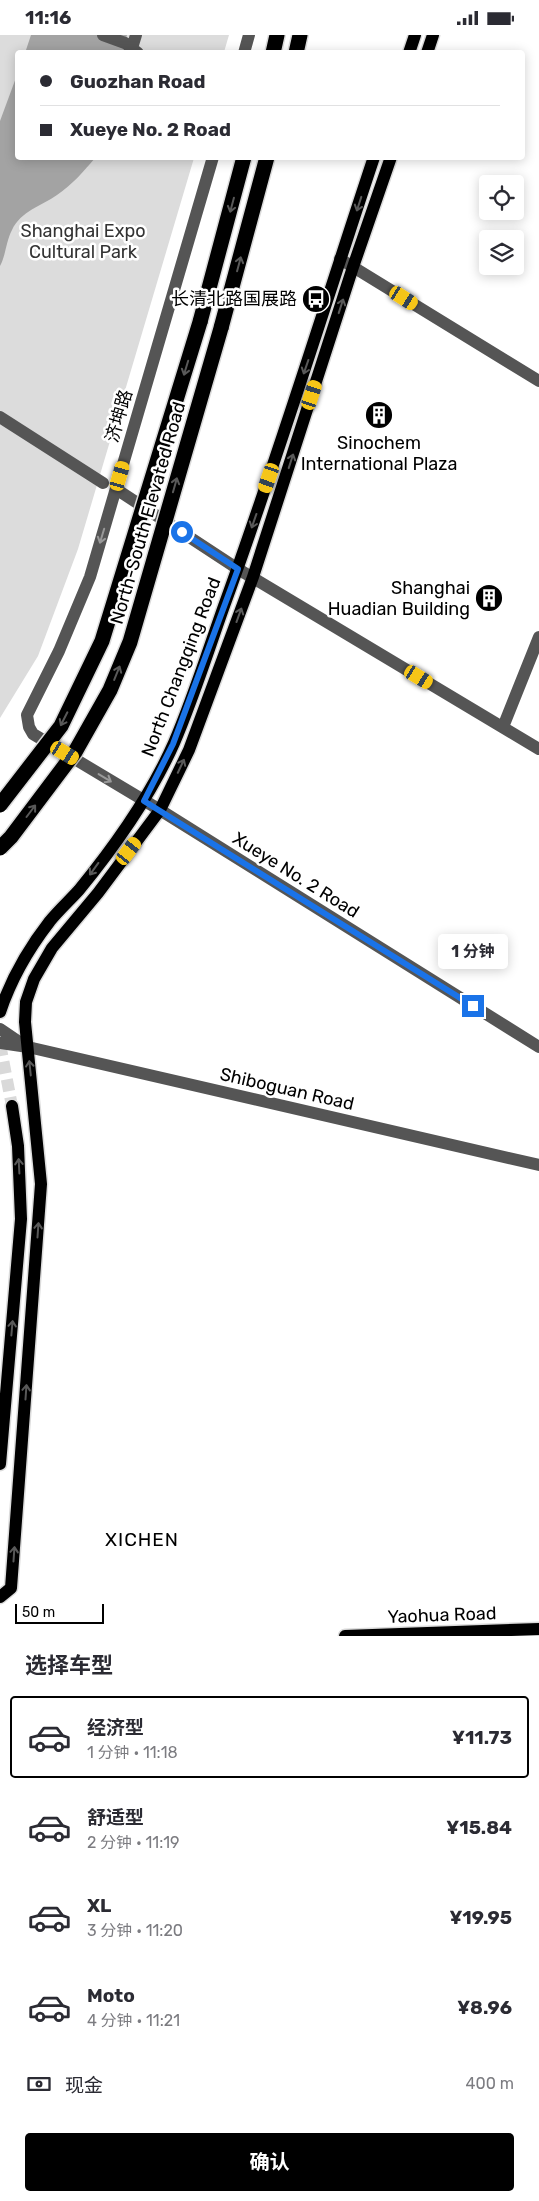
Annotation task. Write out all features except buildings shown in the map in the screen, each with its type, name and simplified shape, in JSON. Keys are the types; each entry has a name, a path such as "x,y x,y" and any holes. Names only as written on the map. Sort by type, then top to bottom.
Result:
{"highway":[{"path":"274,50 277,35"},
{"path":"297,50 300,35"},
{"name":"North-South Elevated Road","path":"0,805 61,725 102,641 200,321 243,160"},
{"name":"North-South Elevated Road","path":"0,848 11,837 75,752 110,690 130,642 221,327 266,160"}],"main road":[{"path":"410,50 415,35"},
{"path":"428,50 433,35"},
{"name":"North Changqing Road","path":"0,1011 18,971 35,942 79,889 144,801 173,744 238,569 328,304 340,259 373,160"},
{"name":"North Changqing Road","path":"0,1597 11,1588 41,1184 25,1022 26,1002 34,979 52,948 98,893 160,810 189,750 253,577 353,267 390,160"},
{"path":"0,1464 21,1219 18,1146 12,1106"},
{"name":"Yaohua Road","path":"345,1636 539,1629"}],"street":[{"path":"103,35 125,43 135,50"},
{"path":"135,50 136,35"},
{"path":"245,50 250,35"},
{"name":"济坤路","path":"33,734 29,727 27,715 76,615 90,577 212,160"},
{"path":"340,259 539,381"},
{"path":"0,417 103,483"},
{"path":"116,489 238,569 539,749"},
{"path":"503,727 539,637"},
{"name":"Xueye No. 2 Road","path":"33,734 160,810 539,1047"},
{"path":"0,1029 28,1047"},
{"path":"0,1043 28,1047"},
{"name":"Shiboguan Road","path":"28,1047 539,1165"}],"green space":[{"name":"Shanghai Expo Cultural Park","path":"0,35 229,35 225,50 15,50 15,160 193,160 78,549 38,656 0,718"}],"shaded area":[{"path":"31,35 127,35 123,50 26,50"},
{"path":"15,80 15,160 93,160 78,178 51,199 26,213 16,223 10,234 0,266 0,121"}],"tunnel":[{"path":"0,1044 12,1106"}],"place":[{"name":"长清北路国展路","path":"316,299"},
{"name":"Sinochem International Plaza","path":"379,415"},
{"name":"Shanghai Huadian Building","path":"489,598"}],"district":[{"name":"XICHEN","path":"142,1539"}],"route":[{"path":"182,532 238,569 173,744 144,801 473,1006"}]}
